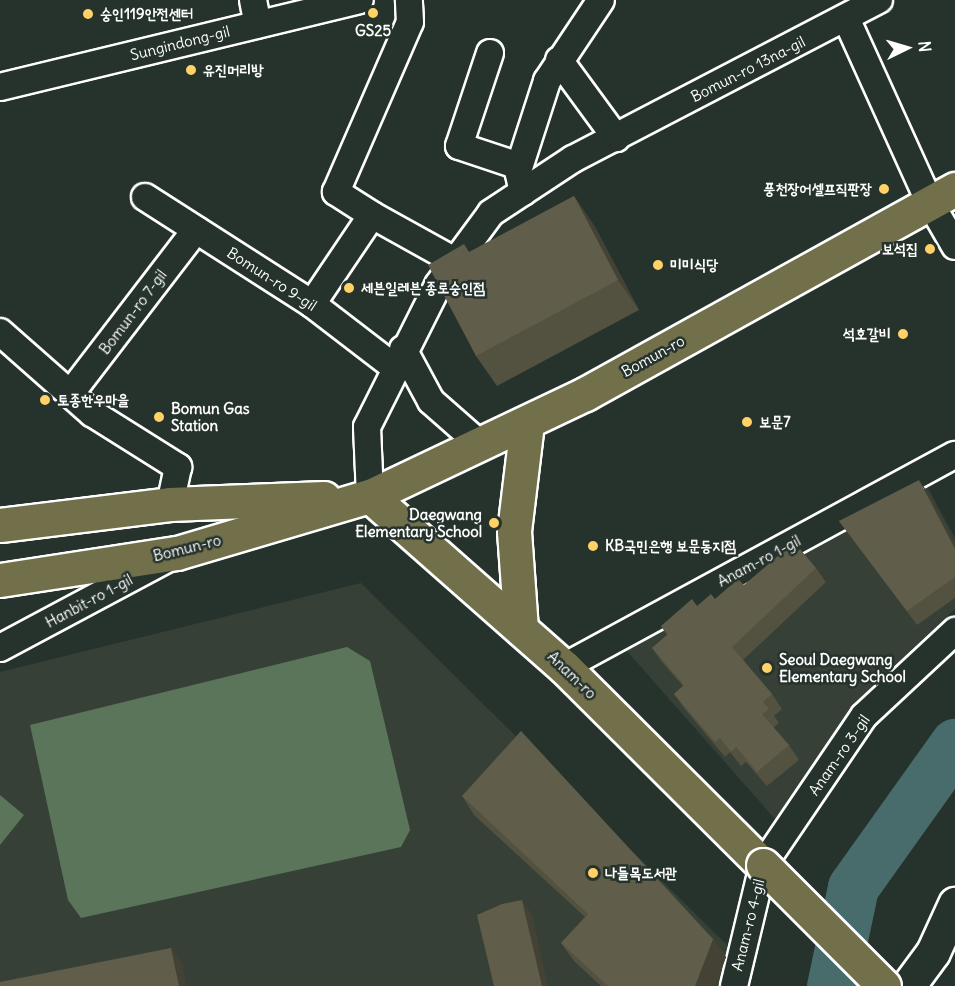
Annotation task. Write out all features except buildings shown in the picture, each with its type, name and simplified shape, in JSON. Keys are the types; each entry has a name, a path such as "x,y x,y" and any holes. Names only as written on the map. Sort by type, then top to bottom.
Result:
{"main road":[{"name":"Bomun-ro","path":"0,580 177,553 370,496 527,424 942,195"},
{"path":"521,629 514,531 527,424"},
{"name":"Bomun-ro","path":"0,525 170,504 370,496"},
{"name":"Anam-ro","path":"370,496 564,667 884,986"},
{"path":"908,986 933,952 955,904"}],"street":[{"name":"Sungindong-gil","path":"0,87 255,12 360,0"},
{"path":"409,0 410,22 336,192 372,215 455,261"},
{"path":"523,192 519,166 547,81 601,0"},
{"name":"Bomun-ro 13na-gil","path":"370,496 367,427 398,358 455,261 491,213 616,138 879,0"},
{"path":"846,18 942,195 955,246"},
{"path":"490,53 459,146 519,166"},
{"path":"559,60 616,138"},
{"name":"Bomun-ro 9-gil","path":"145,197 398,358"},
{"path":"312,304 372,215"},
{"name":"Bomun-ro 7-gil","path":"70,394 196,230"},
{"path":"0,332 70,394 178,467 170,504"},
{"path":"398,358 430,400 481,445"},
{"name":"Anam-ro 1-gil","path":"564,667 955,455"},
{"name":"Hanbit-ro 1-gil","path":"0,648 177,553"},
{"name":"Anam-ro 3-gil","path":"763,865 864,716 955,631"},
{"name":"Anam-ro 4-gil","path":"734,986 763,865"}],"shaded area":[{"name":"Seoul Daegwang Elementary School","path":"928,488 955,538 955,609 871,687 775,819 626,650"},
{"path":"361,583 731,949 725,986 0,986 0,672"}],"green space":[{"path":"347,647 370,661 410,830 401,847 81,918 68,900 30,725"},
{"path":"0,795 24,815 0,845"}],"waterway":[{"path":"832,986 853,887 955,744"}],"place":[{"name":"GS25","path":"373,13"},
{"name":"숭인119안전센터","path":"88,14"},
{"name":"유진머리방","path":"191,70"},
{"name":"풍천장어셀프직판장","path":"884,189"},
{"name":"보석집","path":"930,249"},
{"name":"미미식당","path":"658,265"},
{"name":"세븐일레븐 종로숭인점","path":"349,288"},
{"name":"석호갈비","path":"903,334"},
{"name":"토종한우마을","path":"45,400"},
{"name":"Bomun Gas Station","path":"159,417"},
{"name":"보문7","path":"747,422"},
{"name":"Daegwang Elementary School","path":"494,523"},
{"name":"KB국민은행 보문동지점","path":"593,546"},
{"name":"Seoul Daegwang Elementary School","path":"767,668"},
{"name":"나들목도서관","path":"593,873"}]}
